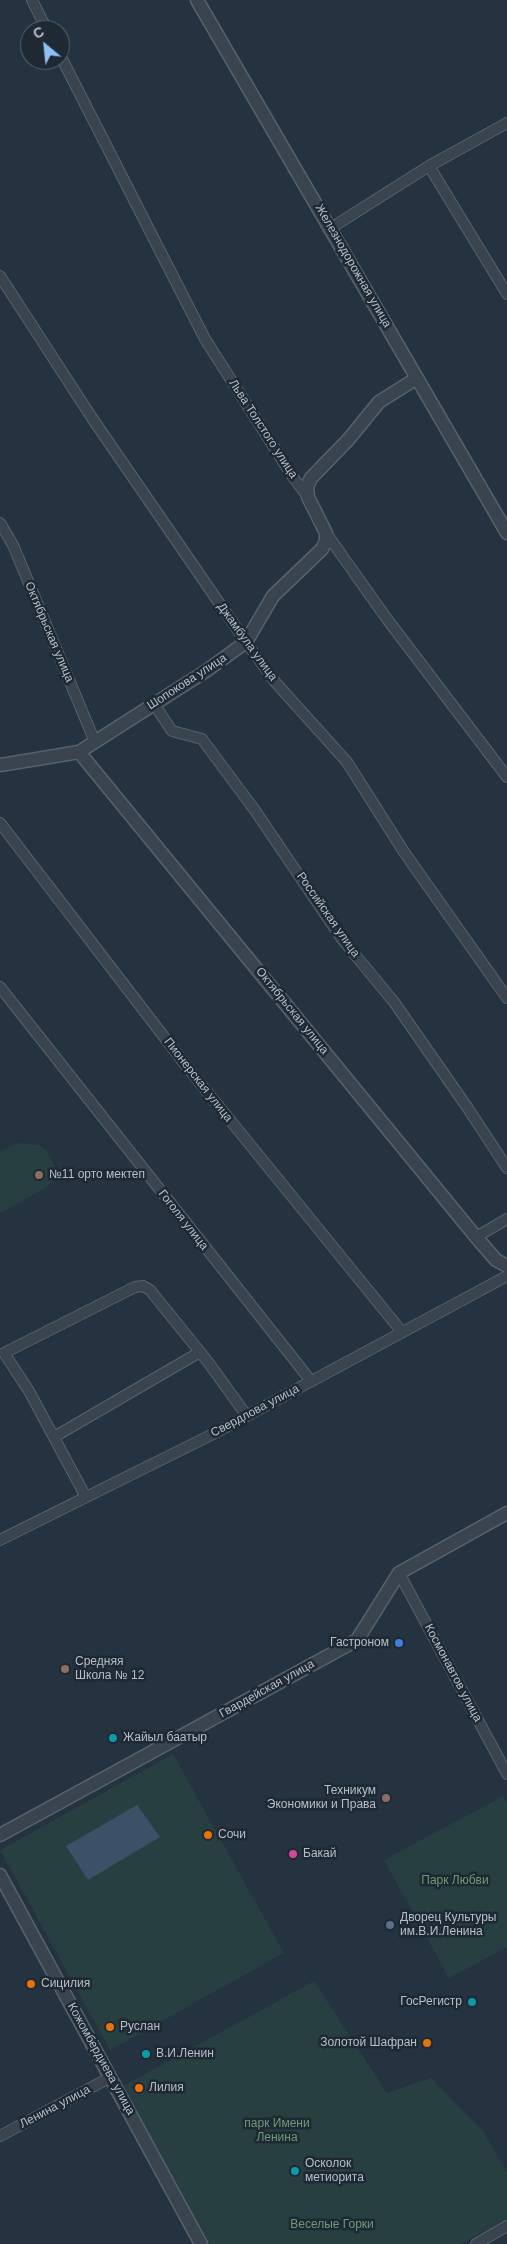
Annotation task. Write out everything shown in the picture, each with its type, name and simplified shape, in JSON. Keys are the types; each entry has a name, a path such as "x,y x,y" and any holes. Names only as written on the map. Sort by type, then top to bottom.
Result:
{"street":[{"path":"32,0 42,20"},
{"name":"Железнодорожная улица","path":"197,0 507,532"},
{"name":"Льва Толстого улица","path":"68,70 205,338 293,477 308,497 326,533 387,619 507,777"},
{"path":"331,228 429,166 507,123"},
{"path":"429,166 507,294"},
{"name":"Джамбула улица","path":"0,276 92,418 246,642 276,682 347,762 404,852 507,998"},
{"path":"308,497 307,487 311,478 348,440 379,402 417,378"},
{"name":"Октябрьская улица","path":"0,523 13,545 95,742"},
{"name":"Шопокова улица","path":"0,765 79,752 132,716 206,671 246,642 273,596 322,549 326,541 326,533"},
{"name":"Российская улица","path":"154,704 172,731 202,739 260,817 342,939 399,1010 468,1107 507,1168"},
{"name":"Октябрьская улица","path":"79,752 476,1237 496,1260 507,1266"},
{"name":"Пионерская улица","path":"0,823 191,1072 402,1332"},
{"name":"Гоголя улица","path":"0,987 311,1381"},
{"path":"476,1237 507,1219"},
{"name":"Свердлова улица","path":"0,1540 247,1416 507,1276"},
{"path":"86,1497 29,1391 1,1351 140,1286 150,1290 200,1352 247,1416"},
{"path":"54,1437 200,1352"},
{"name":"Гвардейская улица","path":"0,1835 357,1640 399,1573 507,1513"},
{"name":"Космонавтов улица","path":"399,1573 507,1774"},
{"name":"Кожомбердиева улица","path":"0,1875 201,2244"},
{"name":"Ленина улица","path":"0,2136 111,2077"},
{"path":"476,2244 507,2226"}],"green space":[{"path":"17,1143 39,1145 46,1150 56,1168 52,1182 46,1188 0,1213 0,1152"},
{"path":"173,1754 284,1953 110,2050 0,1850"},
{"name":"Парк Любви","path":"503,1796 507,1803 507,1947 449,1978 384,1860"},
{"name":"парк Имени Ленина","path":"314,1981 387,2093 431,2078 483,2131 507,2172 507,2219 461,2244 210,2244 123,2086"}],"water":[{"path":"137,1805 160,1837 88,1880 66,1846"}],"place":[{"name":"№11 орто мектеп","path":"39,1175"},
{"name":"Гастроном","path":"399,1643"},
{"name":"Средняя Школа № 12","path":"65,1669"},
{"name":"Жайыл баатыр","path":"113,1738"},
{"name":"Техникум Экономики и Права","path":"386,1798"},
{"name":"Сочи","path":"208,1835"},
{"name":"Бакай","path":"293,1854"},
{"name":"Дворец Культуры им.В.И.Ленина","path":"390,1925"},
{"name":"Сицилия","path":"31,1984"},
{"name":"ГосРегистр","path":"472,2002"},
{"name":"Руслан","path":"110,2027"},
{"name":"Золотой Шафран","path":"427,2043"},
{"name":"В.И.Ленин","path":"146,2054"},
{"name":"Лилия","path":"139,2088"},
{"name":"Осколок метиорита","path":"295,2171"}],"park label":[{"name":"Веселые Горки","path":"332,2225"}]}
